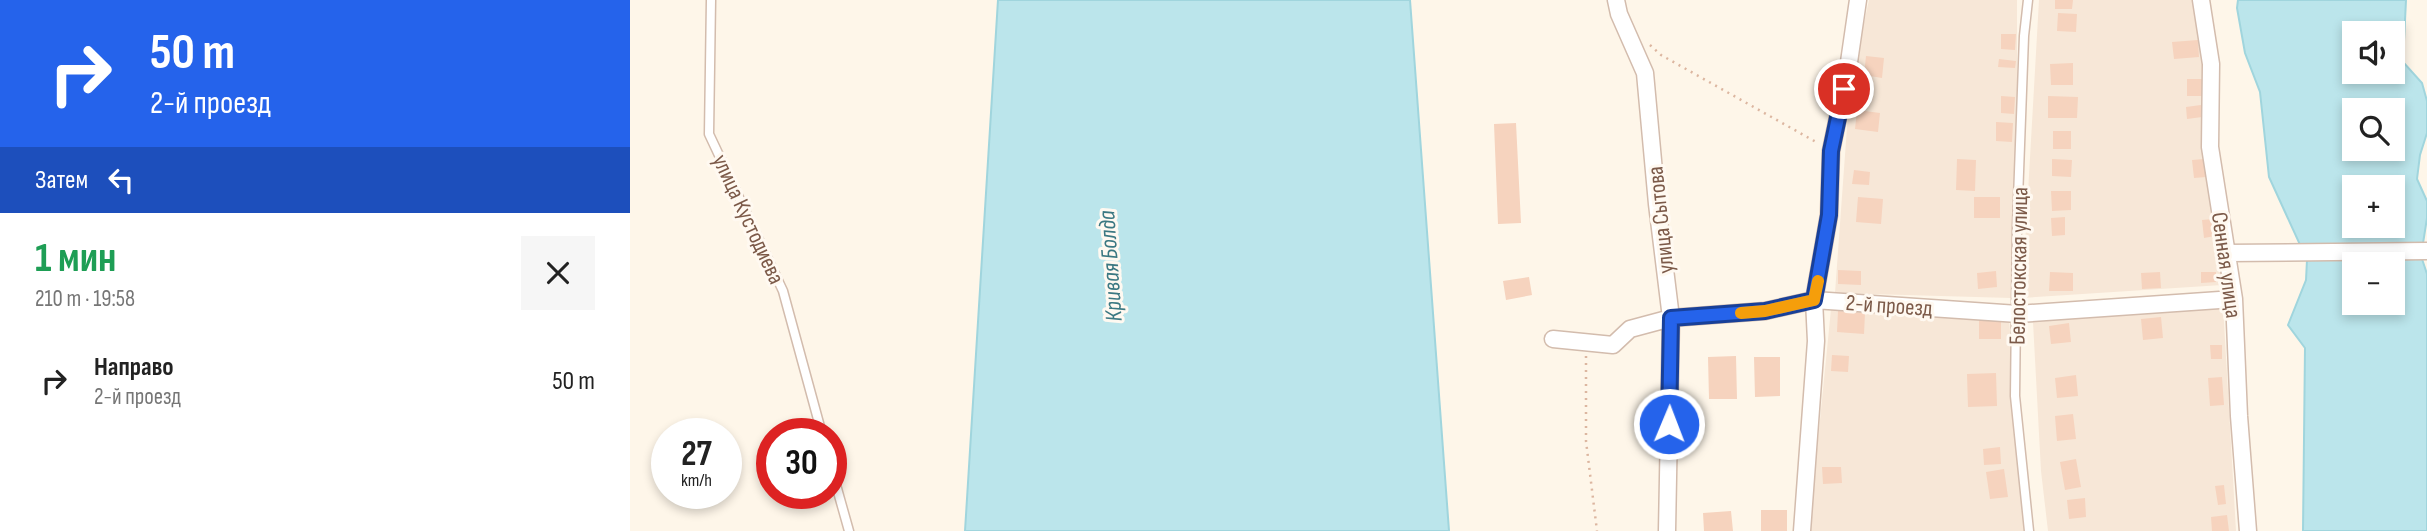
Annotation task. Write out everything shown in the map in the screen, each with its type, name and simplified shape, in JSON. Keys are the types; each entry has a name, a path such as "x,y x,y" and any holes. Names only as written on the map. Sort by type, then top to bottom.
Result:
{"street":[{"name":"улица Сытова","path":"1616,0 1619,14 1645,73 1671,318 1667,531"},
{"path":"1802,531 1816,341 1814,300 1829,215 1831,151 1848,69 1858,0"},
{"name":"Сенная улица","path":"2202,0 2211,64 2210,148 2234,299 2248,531"},
{"path":"2226,253 2427,251"},
{"name":"2-й проезд","path":"1553,339 1614,345 1630,330 1671,318 1765,311 1814,300 2018,314 2234,299"}],"lane":[{"name":"улица Кустодиева","path":"711,0 709,134 783,291 818,418"},
{"name":"Белостокская улица","path":"2028,0 2024,36 2017,226 2015,396 2029,531"},
{"path":"843,509 849,531"}],"path":[{"path":"1644,39 1661,55 1831,151"},
{"path":"1586,342 1586,441 1597,531"}],"shaded area":[{"path":"1869,0 2017,0 2011,298 1835,293 1850,86"},
{"path":"2039,0 2194,0 2207,67 2222,285 2022,298"},
{"path":"2223,305 2236,531 2048,531 2041,471 2033,322"},
{"path":"1831,309 2009,318 2024,531 1809,531"}],"water":[{"name":"Кривая Болда","path":"998,0 1410,0 1449,531 965,531"},
{"path":"2238,0 2406,0 2405,21 2342,21 2342,84 2405,84 2405,64 2422,83 2427,101 2427,133 2420,155 2417,179 2427,201 2421,256 2427,274 2427,531 2303,531 2305,348 2288,325 2306,280 2307,260 2269,177 2260,92 2245,53"}],"building":[{"path":"2055,0 2073,0 2072,9 2055,9"},
{"path":"2058,13 2077,14 2076,32 2057,31"},
{"path":"2001,34 2016,34 2015,50 2001,49"},
{"path":"2198,40 2199,57 2174,59 2172,42"},
{"path":"1866,56 1884,58 1882,78 1864,75"},
{"path":"1999,59 2016,61 2015,68 1998,67"},
{"path":"2073,63 2073,85 2051,85 2050,64"},
{"path":"2187,79 2203,79 2202,96 2187,96"},
{"path":"2001,96 2015,97 2014,114 2001,113"},
{"path":"2048,96 2078,97 2077,118 2048,118"},
{"path":"2201,105 2202,117 2187,119 2186,107"},
{"path":"1857,110 1880,113 1878,132 1855,129"},
{"path":"1996,122 2013,123 2012,142 1996,141"},
{"path":"1516,123 1521,223 1498,224 1494,124"},
{"path":"2053,131 2071,131 2071,149 2053,149"},
{"path":"1957,159 1976,160 1975,191 1956,190"},
{"path":"2052,159 2072,160 2071,177 2052,176"},
{"path":"2204,159 2206,177 2194,178 2192,160"},
{"path":"1854,170 1870,172 1869,185 1852,184"},
{"path":"2051,191 2071,191 2071,210 2052,211"},
{"path":"1858,197 1883,199 1881,224 1856,222"},
{"path":"1974,197 2000,197 2000,218 1974,218"},
{"path":"2065,217 2065,235 2052,236 2051,218"},
{"path":"2213,219 2215,236 2204,238 2202,220"},
{"path":"1838,270 1861,271 1861,285 1838,284"},
{"path":"1996,271 1997,287 1978,289 1977,273"},
{"path":"2050,272 2073,273 2073,291 2049,291"},
{"path":"2160,272 2161,288 2142,289 2141,273"},
{"path":"2201,272 2216,272 2216,282 2201,283"},
{"path":"1529,277 1532,295 1506,300 1503,281"},
{"path":"1838,311 1865,313 1864,334 1837,332"},
{"path":"2161,317 2163,338 2143,340 2141,319"},
{"path":"1979,319 2001,319 2001,339 1979,339"},
{"path":"2069,323 2071,342 2051,344 2049,326"},
{"path":"2210,345 2222,345 2222,359 2211,359"},
{"path":"1832,355 1849,356 1848,372 1831,371"},
{"path":"1736,356 1737,399 1709,399 1708,357"},
{"path":"1754,357 1780,357 1780,396 1755,397"},
{"path":"1996,373 1997,406 1968,407 1967,374"},
{"path":"2076,375 2078,396 2057,398 2055,378"},
{"path":"2222,377 2224,405 2210,406 2208,378"},
{"path":"2073,414 2076,439 2057,441 2055,416"},
{"path":"2000,447 2001,464 1984,465 1983,449"},
{"path":"2076,459 2081,487 2065,490 2060,462"},
{"path":"1822,467 1841,467 1842,483 1823,484"},
{"path":"2004,469 2008,497 1990,499 1986,472"},
{"path":"2224,485 2226,504 2218,505 2215,486"},
{"path":"2085,498 2086,517 2069,519 2067,500"},
{"path":"1761,510 1787,510 1787,531 1761,531"},
{"path":"1731,511 1733,531 1704,531 1703,513"},
{"path":"2227,515 2229,531 2212,531 2211,517"}],"slow traffic":[{"path":"1741,313 1765,311 1814,300 1818,281"}],"route":[{"path":"1669,424 1671,318 1765,311 1814,300 1829,215 1831,151 1844,89"}]}
